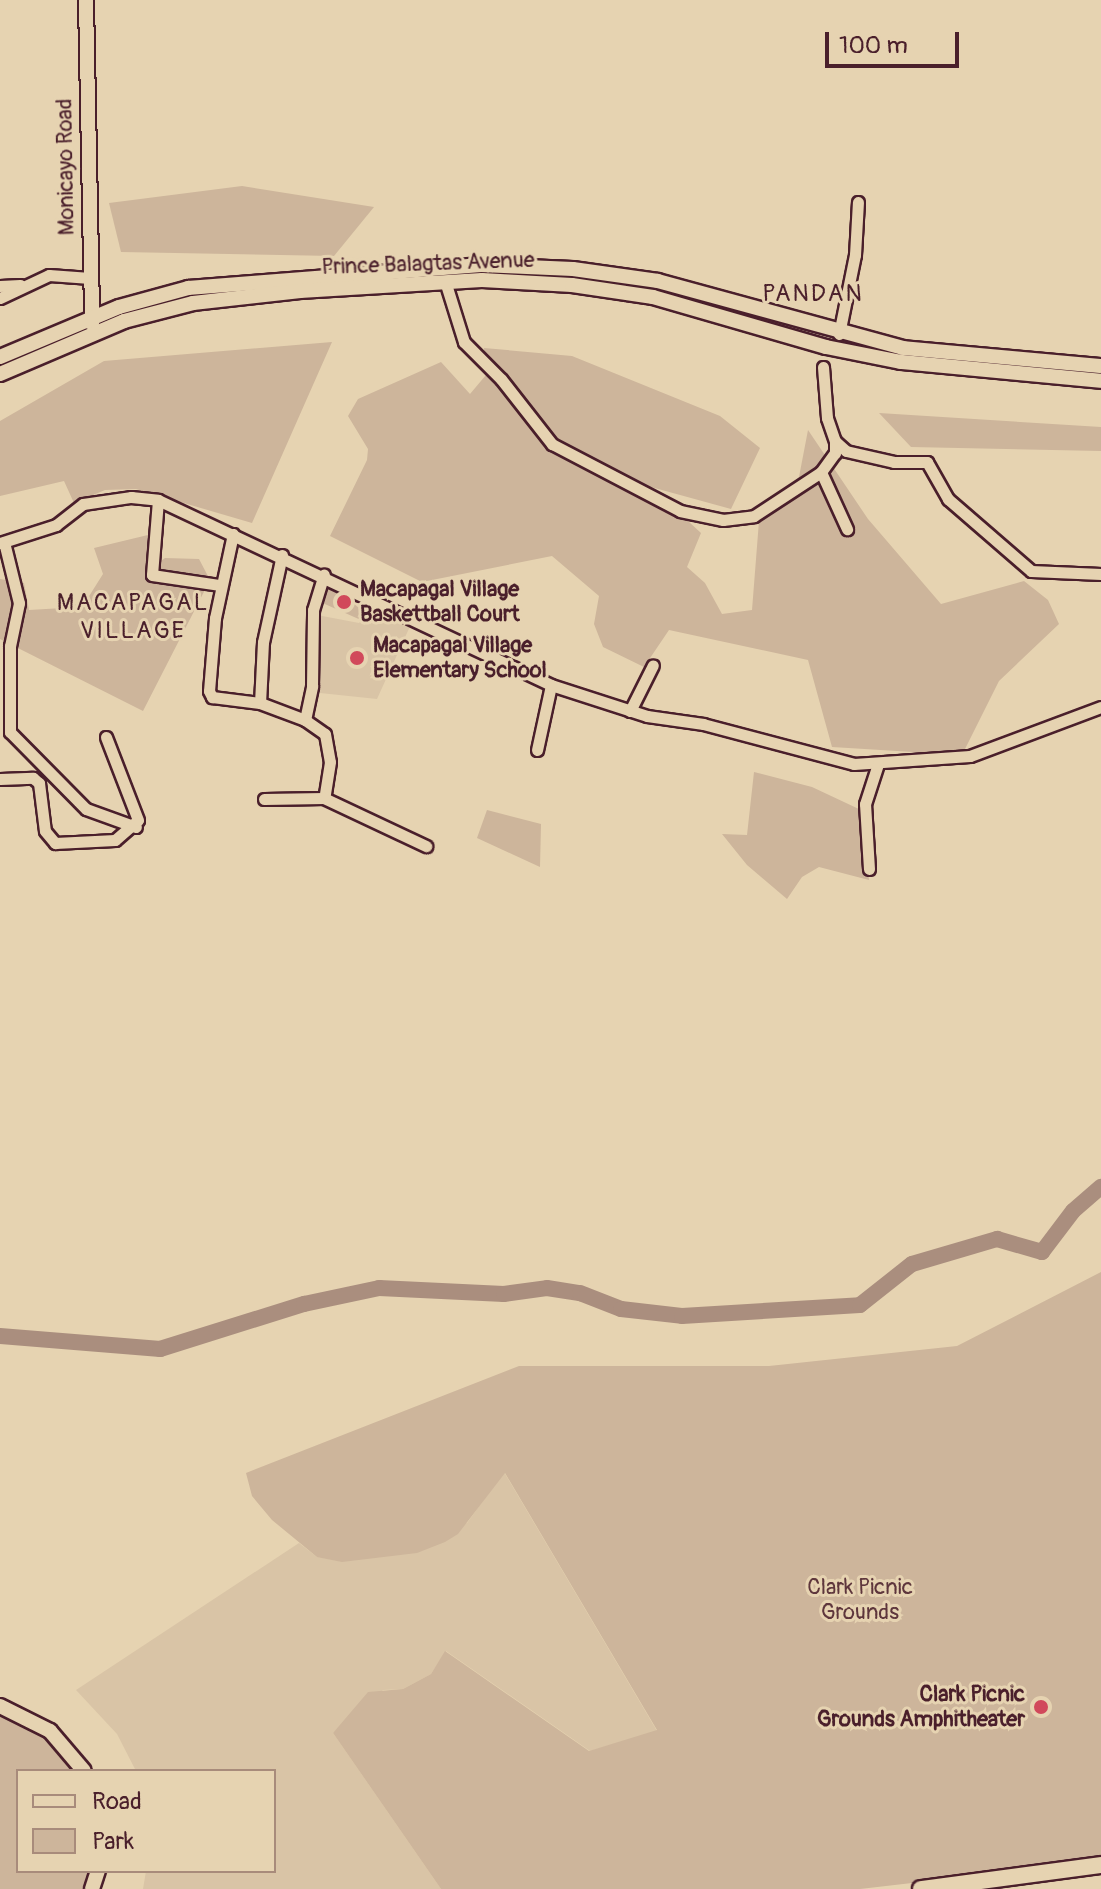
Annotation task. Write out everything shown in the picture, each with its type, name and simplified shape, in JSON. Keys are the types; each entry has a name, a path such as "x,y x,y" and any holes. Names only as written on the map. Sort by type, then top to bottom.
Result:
{"main road":[{"name":"Monicayo Road","path":"86,0 92,325"},
{"name":"Prince Balagtas Avenue","path":"0,374 149,298 231,282 444,266 534,266 658,281 839,334 931,351 1101,366"},
{"name":"Prince Balagtas Avenue","path":"0,357 92,325 193,303 445,281 533,281 608,290 698,308 857,355 1101,381"},
{"path":"0,1706 50,1731 82,1769"},
{"path":"921,1889 1101,1865"}],"street":[{"path":"839,334 855,255 858,202"},
{"path":"0,298 49,275 90,278"},
{"path":"445,281 464,342 501,379 552,444 630,488 680,511 723,520 754,516 821,472 835,453 823,367"},
{"path":"0,286 25,285"},
{"path":"835,441 869,457 927,462 948,499 1031,571 1101,574"},
{"path":"821,472 847,529"},
{"path":"136,827 86,809 10,732 10,646 19,603 2,542 56,525 83,504 131,497 158,500 282,555 551,685 630,711 703,724 800,753 878,764 985,752 1101,707"},
{"path":"158,500 152,575 220,585"},
{"path":"233,534 220,585 210,695 260,703 305,720 325,734 329,745 324,798"},
{"path":"260,703 263,642 282,555"},
{"path":"305,720 314,661 313,610 324,575"},
{"path":"630,711 653,665"},
{"path":"537,750 551,685"},
{"path":"0,779 33,778 39,783 45,831 55,843 102,843 136,827 138,820 106,737"},
{"path":"869,869 865,804 878,764"},
{"path":"264,799 324,798 426,846"}],"shaded area":[{"name":"Macapagal Village Elementary School","path":"374,607 412,622 377,699 320,693 317,615 359,623"},
{"path":"504,1472 657,1731 590,1751 446,1651 431,1674 403,1689 383,1690 333,1733 441,1889 143,1889 146,1873 276,1873 276,1769 135,1769 117,1734 76,1690 299,1543 317,1557 467,1523"}],"green space":[{"path":"242,186 374,207 334,256 121,252 109,203"},
{"path":"332,342 252,523 136,489 105,490 74,503 64,481 0,496 0,421 104,361"},
{"path":"484,348 572,356 720,416 760,448 731,509 651,487 701,533 687,567 705,583 722,614 752,610 760,508 799,477 808,430 868,519 941,604 1024,581 1048,600 1059,624 999,681 962,755 832,747 808,660 669,630 644,667 603,647 594,624 599,596 552,556 422,582 330,536 367,460 368,449 348,416 358,399 441,362 470,394 486,375"},
{"path":"879,413 1101,427 1101,451 911,447"},
{"path":"152,534 150,569 165,558 199,559 210,580 143,711 0,639 0,579 24,583 29,610 63,608 86,601 103,574 94,548"},
{"name":"Macapagal Village Baskettball Court","path":"329,584 367,601 359,619 321,602"},
{"path":"754,772 812,787 861,810 869,880 819,867 802,877 787,899 747,865 722,834 747,835"},
{"path":"487,810 541,824 540,867 477,838"},
{"name":"Clark Picnic Grounds","path":"1101,1272 1101,1861 860,1889 441,1889 333,1733 368,1692 403,1689 431,1674 445,1651 589,1751 657,1730 505,1473 458,1534 445,1542 417,1553 342,1562 317,1557 272,1520 252,1496 246,1473 519,1366 769,1366 957,1346"},
{"path":"0,1711 39,1727 76,1769 16,1769 16,1873 91,1873 85,1889 0,1889"}],"waterway":[{"path":"0,1336 160,1349 304,1304 379,1288 504,1294 547,1288 580,1293 621,1309 682,1316 860,1305 912,1264 997,1239 1042,1252 1073,1211 1101,1187"}],"place":[{"name":"Macapagal Village Baskettball Court","path":"344,602"},
{"name":"Macapagal Village Elementary School","path":"357,658"},
{"name":"Clark Picnic Grounds Amphitheater","path":"1041,1707"}],"district":[{"name":"PANDAN","path":"813,294"},
{"name":"MACAPAGAL VILLAGE","path":"133,617"}]}
